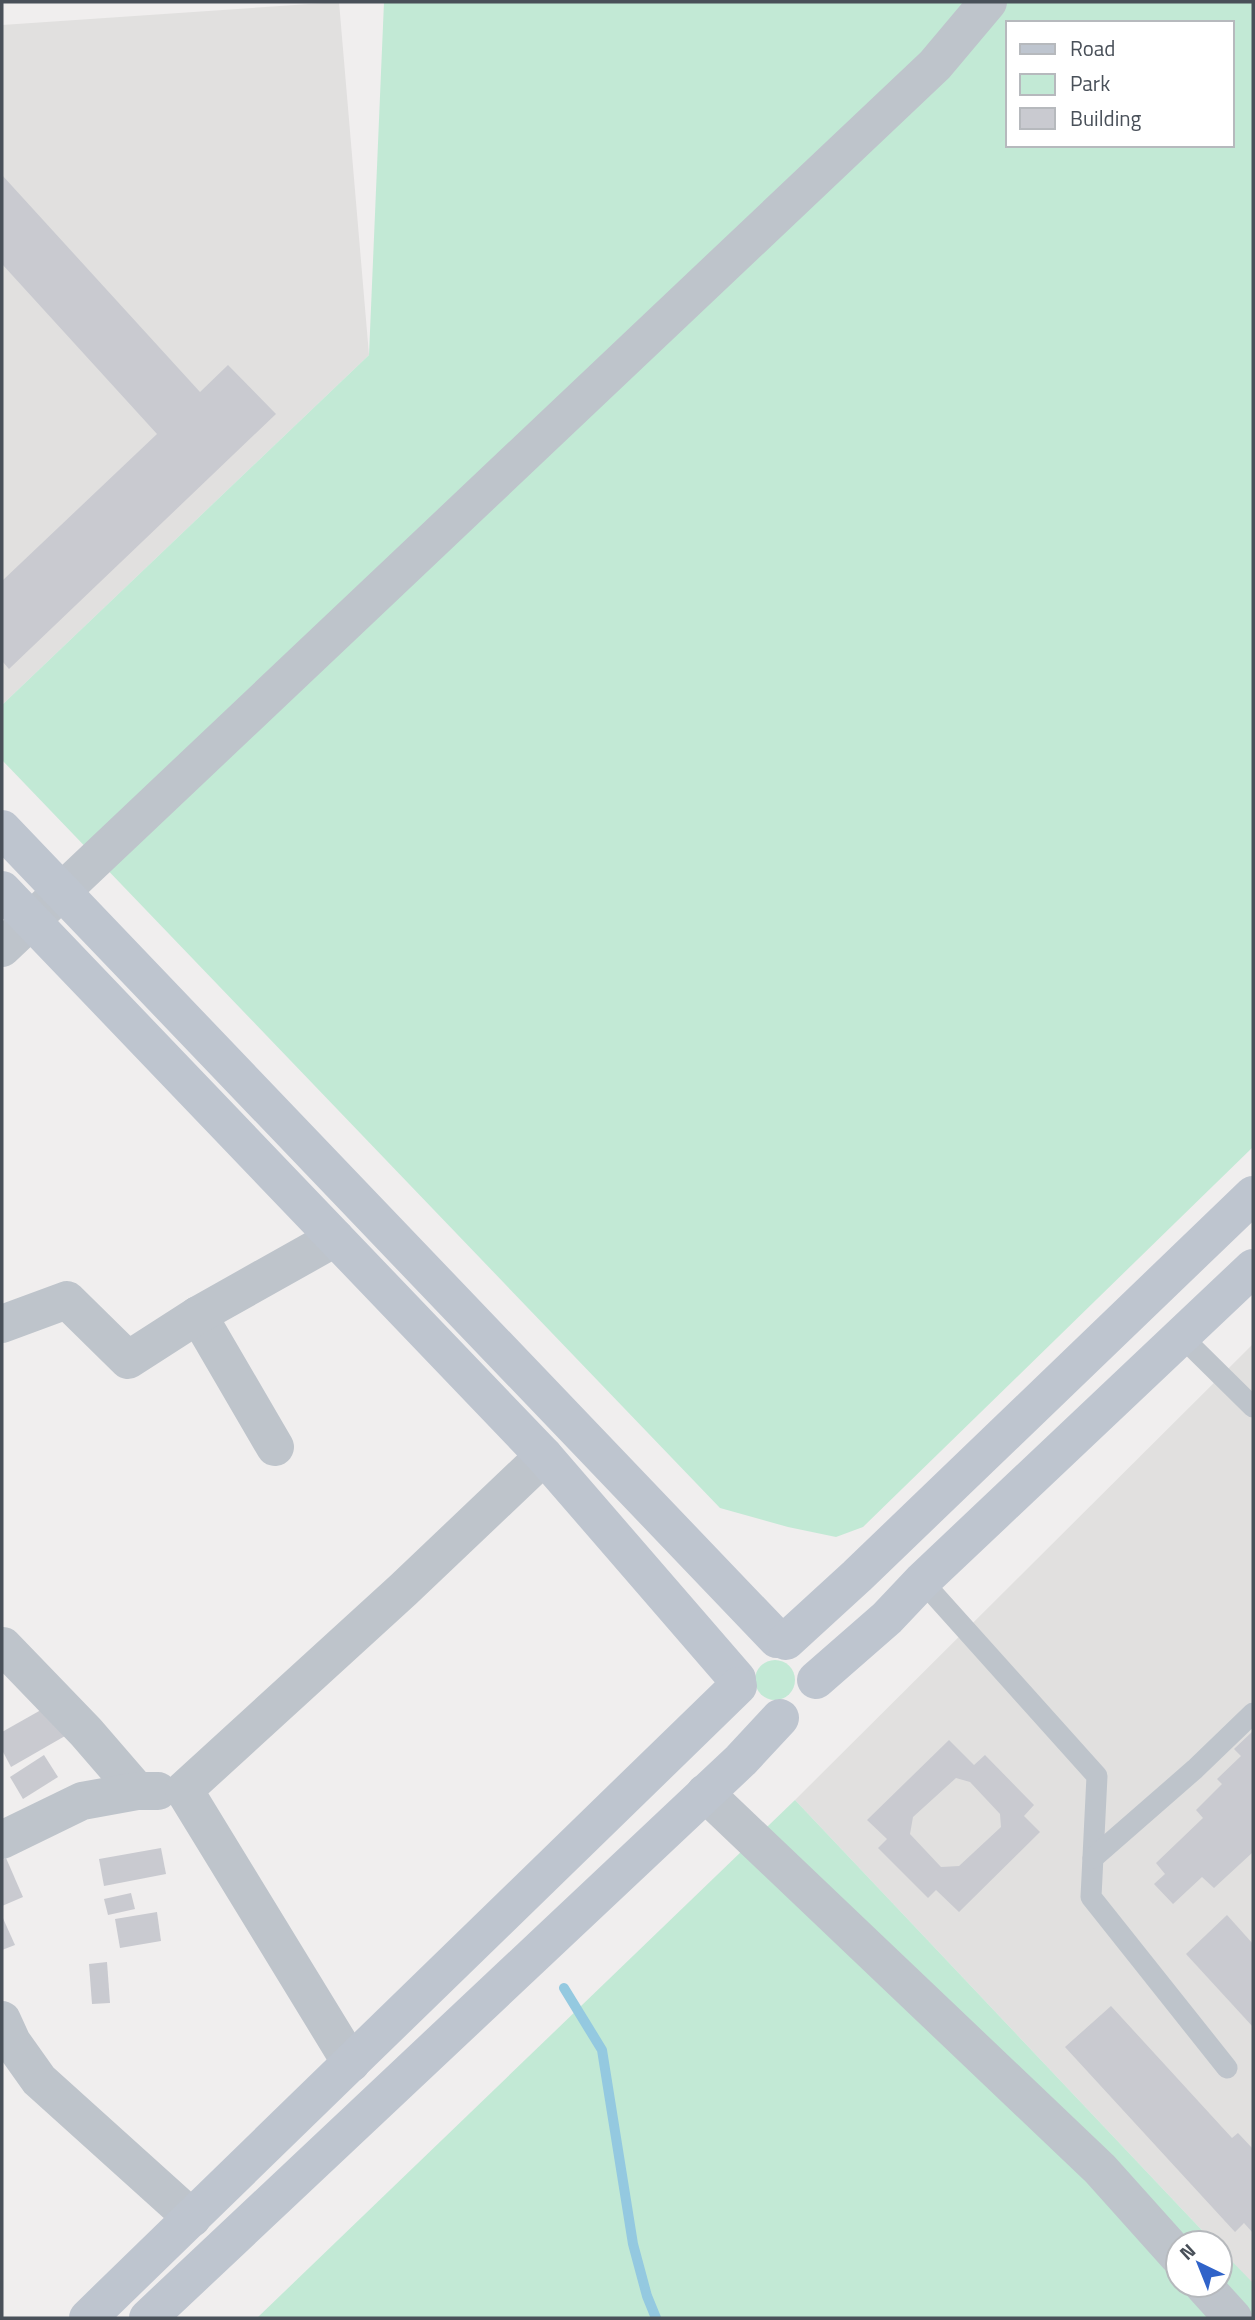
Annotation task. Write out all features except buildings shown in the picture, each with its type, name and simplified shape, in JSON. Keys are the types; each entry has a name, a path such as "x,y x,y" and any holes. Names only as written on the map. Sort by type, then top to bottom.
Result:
{"main road":[{"path":"2,829 781,1640"},
{"path":"2,890 544,1456 737,1682"},
{"path":"781,1640 867,1566 1253,1195"},
{"path":"816,1679 887,1618 922,1581 1181,1336 1248,1283"},
{"path":"781,1640 792,1642 805,1651 813,1664 816,1679 813,1695 804,1708 791,1716 780,1718 760,1715 748,1707 737,1682 740,1663 749,1650 762,1642 781,1640"},
{"path":"88,2318 737,1682"},
{"path":"148,2318 705,1793 780,1718"}],"street":[{"path":"2,947 935,65 988,2"},
{"path":"2,1324 67,1300 128,1360 198,1315 335,1238"},
{"path":"198,1315 275,1447"},
{"path":"2,1840 82,1801 137,1791 184,1790 403,1590 544,1456"},
{"path":"4,1646 86,1732 137,1791"},
{"path":"184,1790 351,2063"},
{"path":"705,1793 1100,2169 1164,2240"},
{"path":"2,2020 12,2042 39,2080 192,2218"},
{"path":"1216,2299 1233,2318"}],"lane":[{"path":"1181,1336 1253,1407"},
{"path":"922,1581 1097,1776 1091,1897 1227,2068"},
{"path":"1093,1858 1195,1769 1253,1713"}],"shaded area":[{"path":"339,2 369,355 2,705 2,25"},
{"path":"1253,1344 1253,2283 1234,2264 1234,2229 1201,2229 795,1800"}],"green space":[{"path":"384,2 1253,2 1253,1147 863,1527 836,1537 720,1508 2,760 2,705 369,355"},
{"path":"775,1660 789,1666 795,1680 789,1694 775,1700 761,1694 755,1680 761,1666"},
{"path":"795,1800 1201,2229 1164,2229 1164,2299 1234,2299 1234,2263 1253,2283 1253,2318 257,2318"}],"waterway":[{"path":"564,1988 602,2050 633,2244 656,2318"}]}
